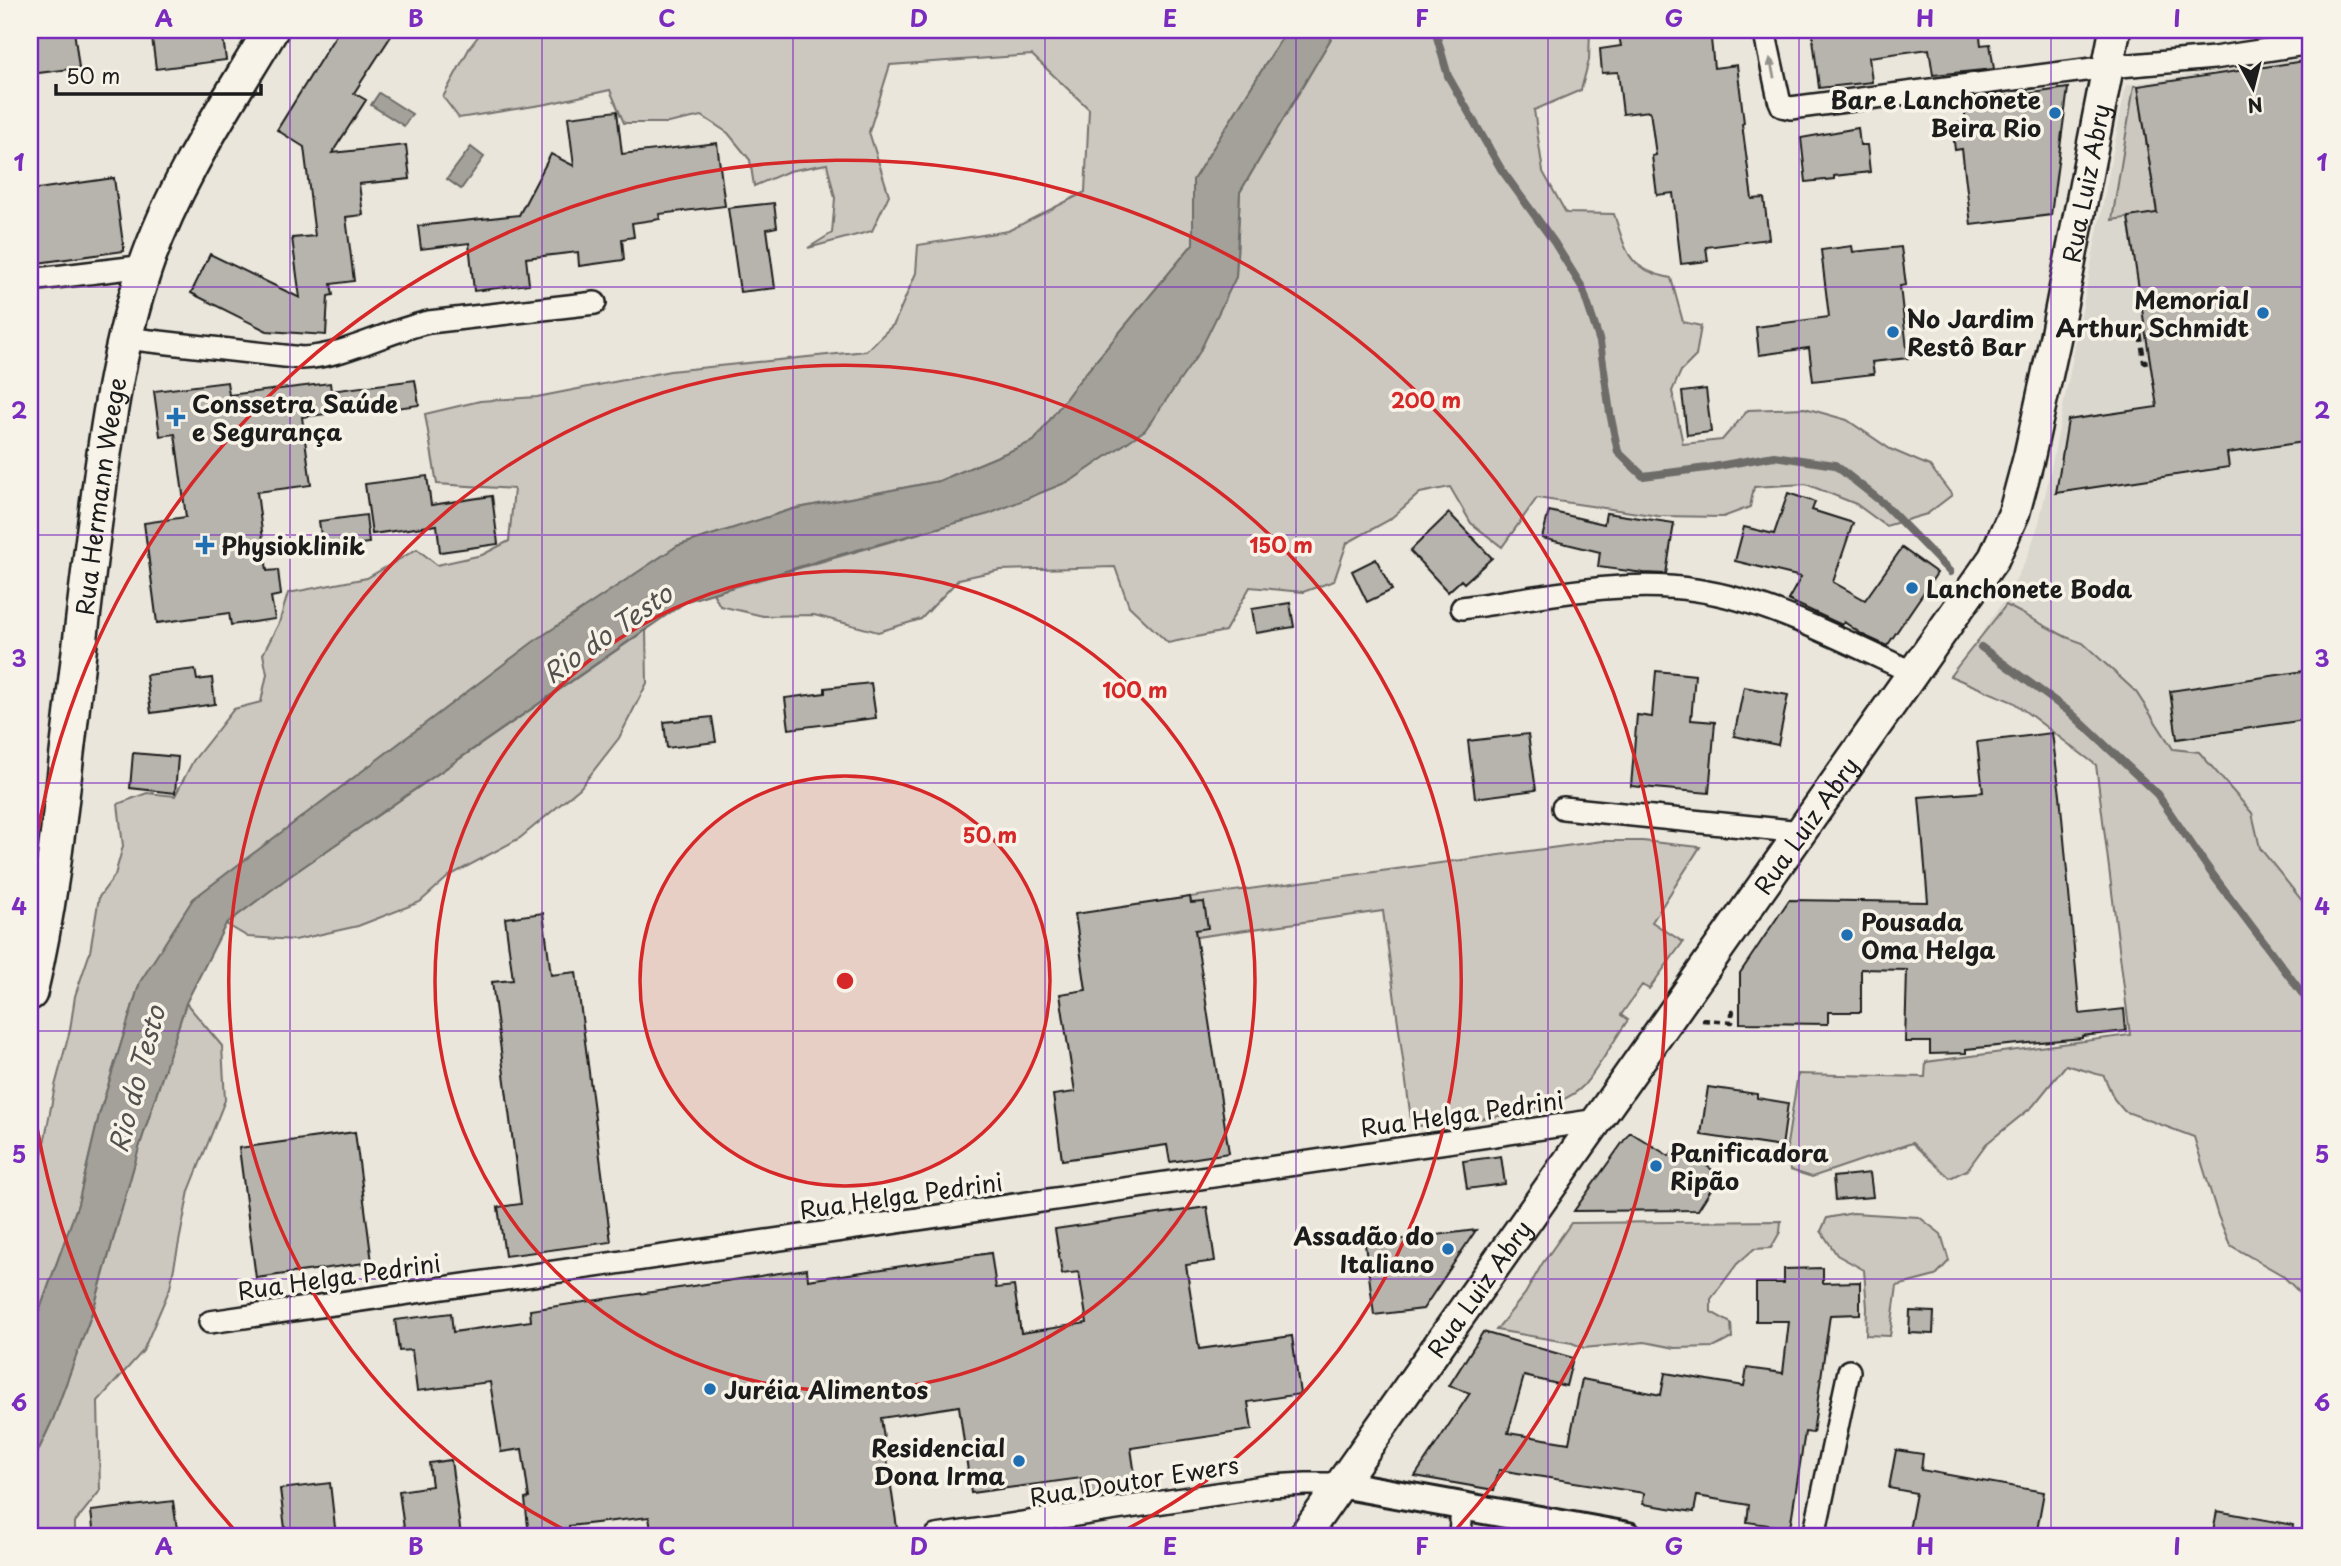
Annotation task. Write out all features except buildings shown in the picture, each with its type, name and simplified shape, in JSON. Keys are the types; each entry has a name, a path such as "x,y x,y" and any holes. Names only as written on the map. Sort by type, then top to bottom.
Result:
{"main road":[{"name":"Rua Hermann Weege","path":"30,993 48,913 99,490 124,338 146,266 178,189 271,30"},
{"name":"Rua Luiz Abry","path":"1304,1536 1994,558 2014,513 2055,339 2115,30"}],"street":[{"path":"1764,30 1782,106 1791,108 2108,67 2214,58 2311,43"},
{"path":"30,280 146,266"},
{"path":"124,338 302,358 320,357 345,351 413,325 595,303"},
{"path":"1462,608 1614,587 1695,589 1737,598 1772,610 1914,673"},
{"path":"1563,808 1802,832"},
{"name":"Rua Helga Pedrini","path":"210,1322 1598,1120"},
{"path":"1814,1536 1849,1371"},
{"path":"1340,1484 1628,1536"},
{"name":"Rua Doutor Ewers","path":"936,1536 1270,1486 1340,1484"},
{"path":"1460,1536 1462,1507"}],"path":[{"path":"2139,323 2144,362 2150,361"},
{"path":"1670,1019 1732,1022 1732,1012 1740,1012"}],"shaded area":[{"path":"483,30 1287,30 1193,180 1193,244 1075,386 1034,441 939,481 793,509 677,546 140,982 99,1115 78,1204 30,1337 30,1207 55,1086 70,1030 75,996 90,952 99,897 115,875 123,846 118,804 147,793 175,796 193,761 234,709 261,702 267,674 263,654 279,623 288,593 367,578 417,549 437,565 482,555 509,541 514,489 437,484 425,414 480,401 537,397 670,371 866,351 894,324 916,273 918,245 1008,231 1085,192 1089,109 1032,55 890,65 869,132 889,195 872,231 808,248 832,233 835,198 827,164 789,171 754,186 750,160 728,133 702,116 668,123 624,123 610,90 547,104 459,118 443,97 470,47"},
{"path":"1336,30 1590,30 1589,60 1581,90 1534,110 1543,172 1566,213 1614,214 1631,257 1645,270 1671,278 1683,322 1701,326 1696,356 1681,371 1672,391 1683,444 1722,440 1748,410 1805,408 1847,420 1890,449 1930,466 1952,495 1927,514 1886,526 1856,504 1806,484 1754,487 1750,507 1723,517 1658,516 1537,498 1502,547 1471,523 1450,487 1420,493 1389,520 1347,543 1334,581 1303,592 1250,587 1225,631 1168,643 1129,606 1115,567 1000,570 959,579 921,619 878,632 814,615 763,616 720,606 713,593 989,513 1236,277 1240,192"},
{"path":"2311,57 2311,994 2061,688 1982,633 2011,589 2027,558 2039,523 2126,85"},
{"path":"2134,86 2138,86 2157,213 2112,220"},
{"path":"2006,605 2066,637 2083,643 2136,692 2173,749 2199,752 2252,813 2260,848 2311,912 2311,1304 2282,1275 2230,1245 2218,1216 2194,1137 2124,1111 2114,1099 2104,1076 2066,1065 2033,1106 1986,1144 1967,1170 1950,1178 1912,1143 1812,1177 1790,1170 1787,1144 1798,1074 1925,1077 1926,1062 2130,1035 2096,765 2013,702 1950,676"},
{"path":"646,630 647,683 619,738 580,788 520,838 449,876 420,902 358,926 295,940 248,937 226,924 290,876"},
{"path":"1602,841 1642,841 1700,847 1652,922 1683,942 1649,989 1642,985 1621,1015 1628,1020 1588,1081 1568,1097 1527,1111 1412,1127 1383,911 1196,937 1190,897"},
{"path":"186,1003 222,1046 225,1100 189,1191 170,1288 143,1351 98,1401 100,1491 75,1522 75,1536 30,1536 30,1468 53,1419 94,1308 139,1148"},
{"path":"1853,1213 1919,1217 1941,1234 1949,1261 1935,1276 1897,1286 1890,1336 1866,1335 1864,1270 1837,1255 1821,1231 1827,1218"},
{"path":"1781,1221 1780,1232 1771,1248 1754,1249 1737,1264 1711,1299 1711,1312 1731,1323 1732,1338 1715,1347 1675,1348 1645,1342 1584,1348 1572,1343 1496,1330 1525,1294 1571,1223"}],"water":[{"name":"Rio do Testo","path":"1287,30 1336,30 1240,192 1236,277 1199,353 1145,430 1072,480 989,514 828,558 687,601 290,876 226,924 186,1003 139,1148 94,1307 53,1419 30,1468 30,1337 78,1204 99,1115 140,982 193,899 533,642 677,546 793,509 939,481 1034,441 1075,386 1193,244 1193,180"},
{"path":"379,93 412,114 404,126 371,105"},
{"path":"471,147 484,157 461,189 447,179"}],"waterway":[{"path":"1435,30 1448,76 1501,169 1554,242 1582,287 1600,342 1618,452 1643,476 1774,456 1835,465 1883,503 1950,572"},
{"path":"1981,647 2071,713 2157,794 2210,871 2311,1005"}],"place":[{"name":"Bar e Lanchonete Beira Rio","path":"2055,113"},
{"name":"Memorial Arthur Schmidt","path":"2263,313"},
{"name":"No Jardim Restô Bar","path":"1893,332"},
{"name":"Conssetra Saúde e Segurança","path":"176,417"},
{"name":"Physioklinik","path":"205,545"},
{"name":"Lanchonete Boda","path":"1912,588"},
{"name":"Pousada Oma Helga","path":"1847,935"},
{"name":"Panificadora Ripão","path":"1656,1166"},
{"name":"Assadão do Italiano","path":"1448,1249"},
{"name":"Juréia Alimentos","path":"710,1389"},
{"name":"Residencial Dona Irma","path":"1019,1461"}]}
